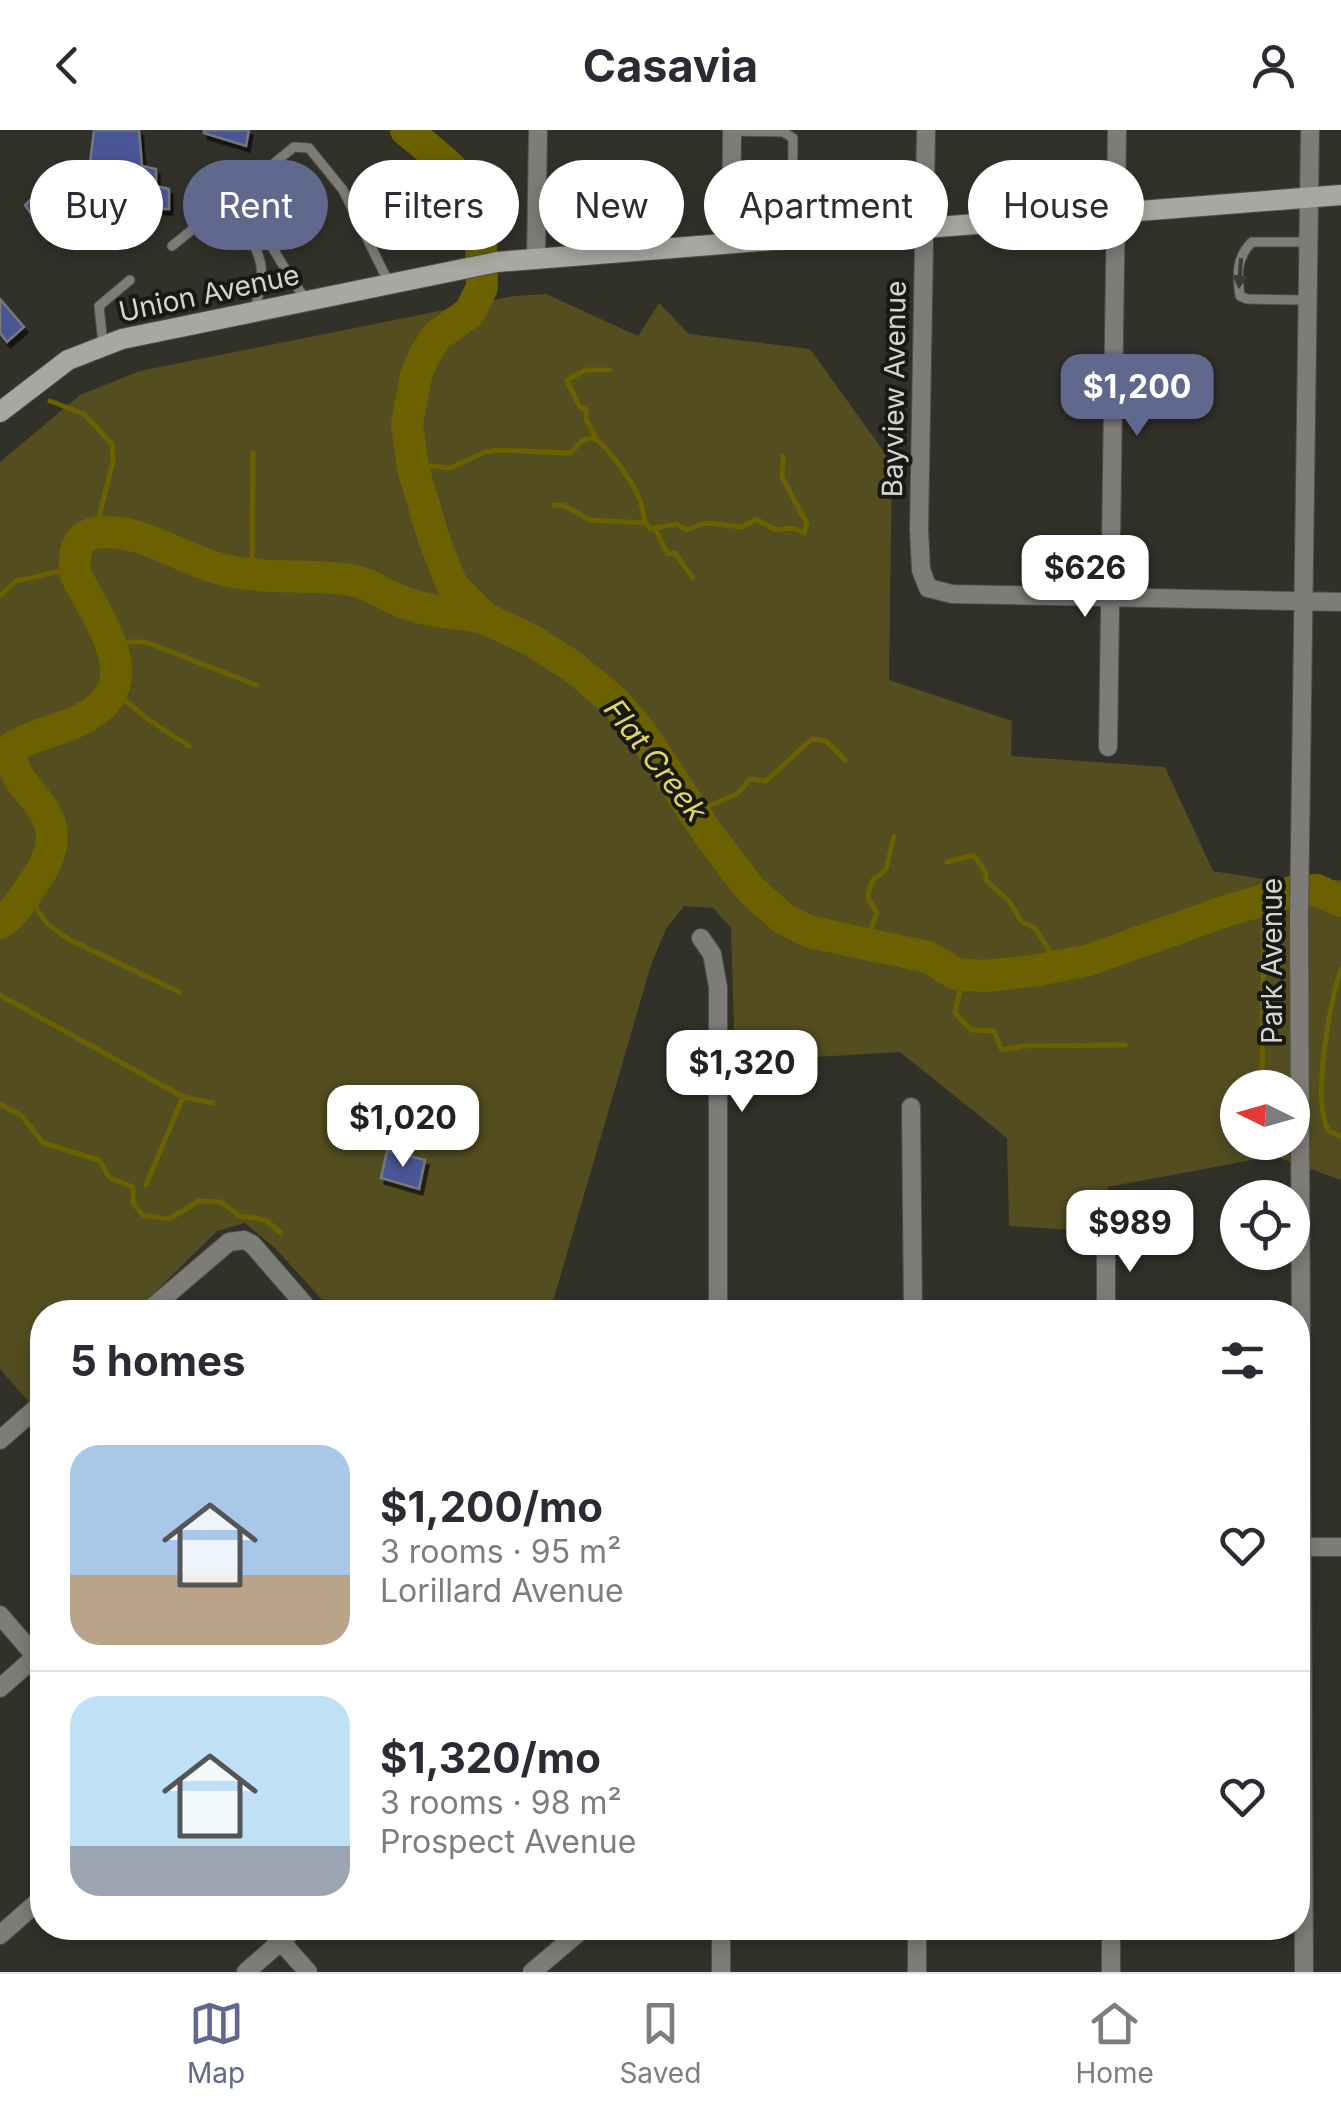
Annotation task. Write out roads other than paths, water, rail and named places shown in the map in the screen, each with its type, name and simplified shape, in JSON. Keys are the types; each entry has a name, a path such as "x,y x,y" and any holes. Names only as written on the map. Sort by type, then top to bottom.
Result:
{"street":[{"path":"528,259 538,130"},
{"name":"Bayview Avenue","path":"925,160 926,130"},
{"path":"1117,130 1117,160"},
{"name":"Park Avenue","path":"1299,1300 1298,917 1310,130"},
{"path":"732,131 732,160"},
{"name":"Union Avenue","path":"1144,210 1341,194"},
{"name":"Union Avenue","path":"0,412 68,360 104,345 448,270 528,259 704,246"},
{"name":"Bayview Avenue","path":"924,250 919,529 922,579 928,588 935,592 1341,602"},
{"path":"1108,747 1116,250"},
{"path":"702,938 712,954 718,987 718,1300"},
{"path":"912,1107 913,1300"},
{"path":"1106,1239 1106,1300"},
{"path":"161,1300 229,1242 238,1240 252,1244 301,1300"},
{"path":"0,1440 30,1414"},
{"path":"1310,1547 1341,1547"},
{"path":"0,1615 30,1646"},
{"path":"0,1688 30,1665"},
{"path":"0,1935 30,1909"},
{"path":"246,1972 270,1940"},
{"path":"280,1940 308,1972"},
{"path":"532,1972 570,1940"},
{"path":"721,1940 721,1972"},
{"path":"916,1940 917,1972"},
{"path":"1111,1940 1111,1972"},
{"name":"Park Avenue","path":"1304,1940 1304,1972"}],"lane":[{"path":"732,131 784,132 792,138 792,160"},
{"path":"278,160 294,147 310,148 320,160"},
{"path":"328,170 344,190 389,283"},
{"path":"172,246 183,237"},
{"path":"1308,242 1252,242 1243,251 1236,271 1240,296 1247,299 1308,300"},
{"path":"254,311 264,281 256,250"},
{"path":"277,250 289,278 307,300"},
{"path":"104,345 99,306 130,280"}],"waterway":[{"name":"Flat Creek","path":"406,130 463,181 472,195 480,230 482,287 470,312 437,336 424,356 407,424 413,468 452,585 484,618 531,640 572,666 615,702 640,731 751,890 784,919 810,932 928,957 956,974 985,976 1089,960 1291,892 1317,890 1341,901"},
{"path":"597,439 586,420 586,410 579,406 567,380 585,370 610,370"},
{"path":"50,401 84,414 112,444 113,462 95,533"},
{"path":"413,464 450,468 499,450 570,453 583,440 593,438 626,475 650,529 677,524 686,530 706,523 742,527 756,519 776,530 792,528 804,533 807,524 782,477 783,456"},
{"path":"252,575 253,453"},
{"path":"554,505 565,506 590,520 645,523"},
{"path":"655,529 668,554 675,553 693,578"},
{"path":"0,923 35,881 48,856 52,835 48,818 19,777 13,763 13,747 78,721 100,707 112,690 116,673 107,634 76,575 75,555 83,538 96,533 129,535 221,569 253,575 351,580 421,608 484,618"},
{"path":"0,596 16,581 75,568"},
{"path":"112,647 146,642 256,685"},
{"path":"112,689 146,718 189,746"},
{"path":"694,812 737,794 750,779 766,781 812,739 826,741 845,760"},
{"path":"0,757 12,762"},
{"path":"866,943 877,912 868,899 869,890 873,880 886,870 894,836"},
{"path":"947,862 974,855 986,873 986,880 1009,901 1021,921 1036,929 1059,967"},
{"path":"26,895 48,924 68,939 179,992"},
{"path":"1262,1070 1264,900"},
{"path":"1341,969 1322,1076 1324,1118 1329,1131 1341,1137"},
{"path":"963,975 955,1013 971,1030 994,1031 1002,1050 1024,1046 1125,1045"},
{"path":"0,995 183,1097 213,1103"},
{"path":"146,1185 183,1097"},
{"path":"0,1104 22,1116 43,1143 99,1160 110,1178 133,1187 133,1203 143,1215 169,1219 199,1201 221,1202 240,1216 266,1220 281,1233"}]}
